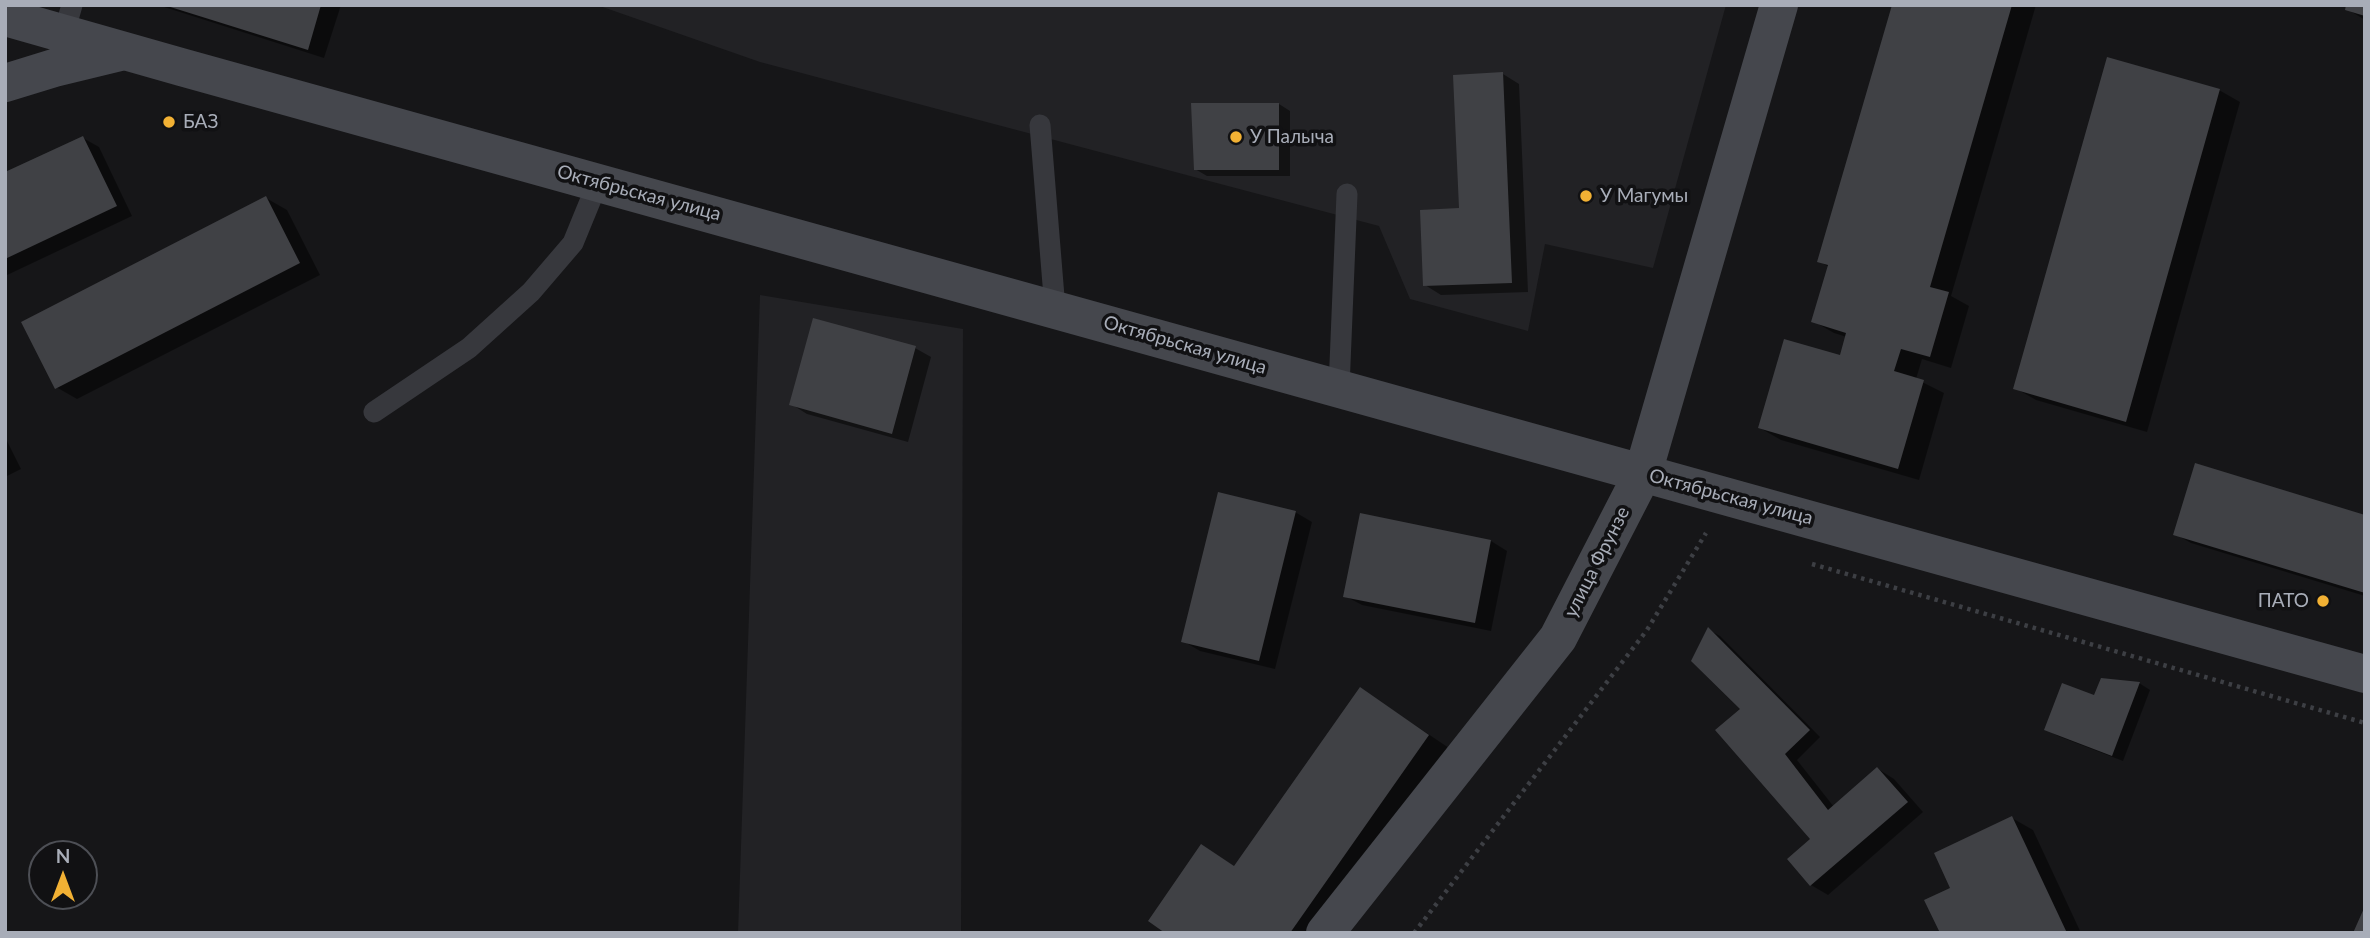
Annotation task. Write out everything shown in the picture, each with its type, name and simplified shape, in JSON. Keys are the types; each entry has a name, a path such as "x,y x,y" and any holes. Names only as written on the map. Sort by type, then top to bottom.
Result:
{"main road":[{"name":"улица Фрунзе","path":"1325,933 1558,638 1643,473 1779,5"},
{"name":"Октябрьская улица","path":"5,17 68,19 126,50 181,67 2365,674"},
{"path":"5,83 126,50"}],"lane":[{"path":"1040,125 1055,309"},
{"path":"374,412 469,348 531,292 573,243 598,182"},
{"path":"1339,388 1347,194"}],"path":[{"path":"1414,933 1647,630 1706,533"}],"shaded area":[{"path":"597,5 1726,5 1653,268 1545,244 1528,331 1410,299 1379,226 760,62"},
{"path":"760,295 963,329 961,933 738,933"}],"building":[{"path":"164,5 321,5 308,50"},
{"path":"1892,5 2012,5 1930,287 1949,292 1930,357 1901,349 1894,371 1924,380 1898,469 1758,428 1784,339 1840,355 1846,333 1811,322 1828,265 1817,262"},
{"path":"2346,5 2365,5 2365,16 2345,10"},
{"path":"2107,57 2220,89 2126,422 2013,389"},
{"path":"1503,72 1512,283 1423,286 1420,210 1459,208 1453,75"},
{"name":"У Палыча","path":"1191,103 1279,103 1279,170 1194,170"},
{"path":"83,136 117,206 5,259 5,172"},
{"path":"266,196 300,263 55,389 21,322"},
{"path":"813,318 916,346 892,434 789,405"},
{"path":"2195,463 2365,515 2365,593 2173,535"},
{"path":"1218,492 1296,511 1259,661 1181,642"},
{"path":"1360,513 1491,540 1475,623 1343,597"},
{"path":"1708,627 1810,730 1785,754 1828,810 1877,767 1908,802 1810,886 1787,859 1810,839 1715,730 1740,709 1691,661"},
{"path":"2101,678 2140,682 2112,756 2044,730 2062,683 2094,695"},
{"path":"1360,687 1429,735 1290,933 1165,933 1148,921 1201,844 1234,866"},
{"path":"2012,816 2067,933 1940,933 1924,900 1950,888 1934,853"},
{"path":"2365,906 2365,933 2353,933"}],"place":[{"name":"БАЗ","path":"169,122"},
{"name":"У Палыча","path":"1236,137"},
{"name":"У Магумы","path":"1586,196"},
{"name":"ПАТО","path":"2323,601"}]}
